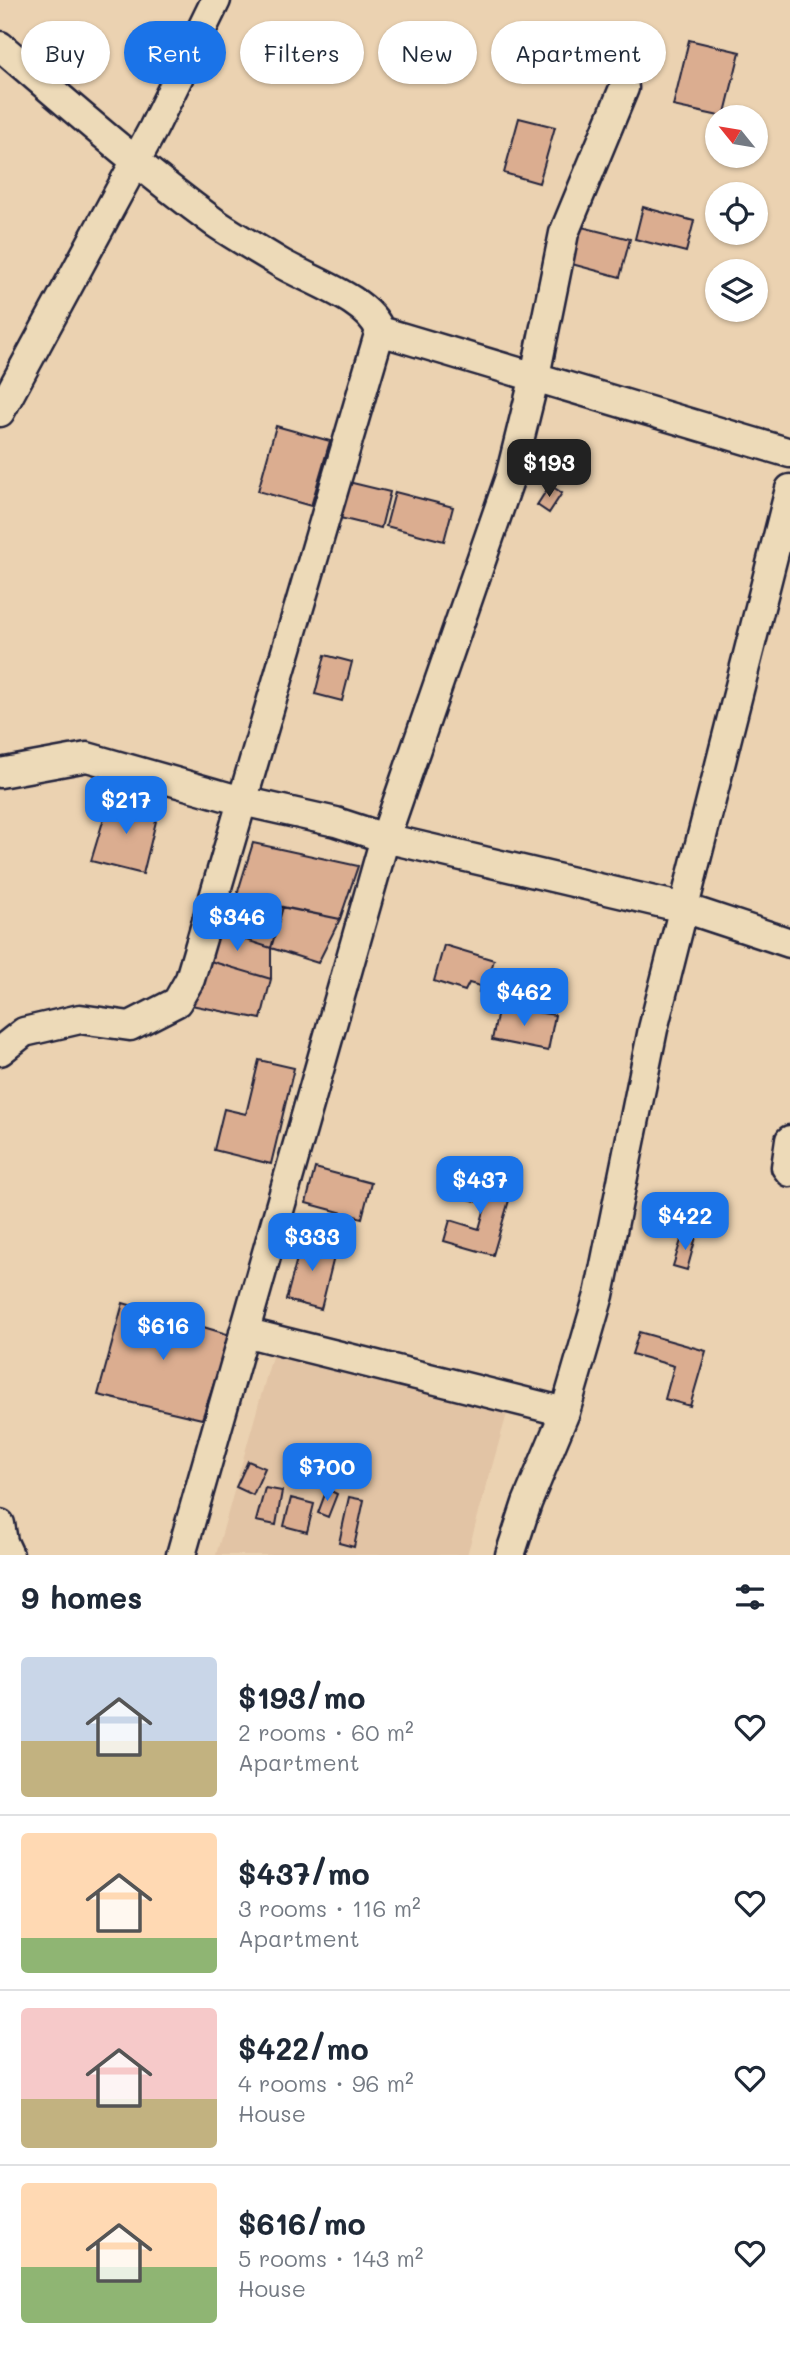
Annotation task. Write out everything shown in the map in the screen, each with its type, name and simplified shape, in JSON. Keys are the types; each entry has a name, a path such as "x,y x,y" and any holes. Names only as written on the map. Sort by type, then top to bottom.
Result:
{"street":[{"path":"0,412 136,161 216,0"},
{"path":"0,46 136,161 216,223 285,266 338,291 377,320 380,331 190,979 177,1002 130,1026 80,1019 24,1032 0,1051"},
{"path":"181,1555 384,838 510,477 564,233 624,88"},
{"path":"380,331 790,453"},
{"path":"510,1555 527,1503 565,1412 599,1295 653,1029 790,489"},
{"path":"0,773 87,757 242,801 336,822 384,838 684,908 790,943"},
{"path":"790,1140 786,1167 790,1172"},
{"path":"244,1332 565,1412"},
{"path":"0,1524 3,1542 9,1555"}],"shaded area":[{"path":"273,1353 508,1410 467,1555 216,1555"}],"building":[{"path":"689,40 740,52 727,105 705,105 705,113 673,106"},
{"path":"519,118 555,127 539,183 504,173"},
{"path":"643,207 694,221 686,252 635,239"},
{"path":"578,226 630,239 620,277 568,263"},
{"path":"276,426 330,441 311,506 258,491"},
{"path":"340,480 390,492 381,528 332,516"},
{"path":"550,485 562,493 549,513 537,505"},
{"path":"395,492 453,507 444,541 386,526"},
{"path":"325,655 352,662 342,701 315,694"},
{"path":"110,798 159,809 143,874 91,861"},
{"path":"253,843 358,866 340,919 236,898"},
{"path":"217,897 283,907 271,948 209,928"},
{"path":"283,907 340,919 318,963 271,948"},
{"path":"209,928 271,948 271,979 200,958"},
{"path":"444,945 494,960 484,993 479,992 480,986 469,983 465,991 434,981"},
{"path":"200,958 271,979 261,1019 186,1004"},
{"path":"499,1006 555,1015 548,1051 492,1040"},
{"path":"259,1060 294,1068 271,1164 214,1150 224,1109 246,1114"},
{"path":"315,1168 371,1183 362,1218 306,1203"},
{"path":"461,1175 512,1190 493,1255 444,1241 450,1220 479,1229 486,1204 455,1195"},
{"path":"683,1234 696,1237 687,1270 673,1266"},
{"path":"303,1236 337,1245 321,1309 286,1300"},
{"path":"123,1303 230,1335 202,1419 98,1395"},
{"path":"639,1332 706,1351 690,1406 665,1399 674,1366 632,1354"},
{"path":"248,1461 265,1468 253,1495 236,1487"},
{"path":"265,1488 282,1491 276,1525 256,1521"},
{"path":"327,1489 337,1494 328,1517 318,1513"},
{"path":"349,1497 364,1500 354,1547 339,1543"},
{"path":"291,1498 314,1504 307,1532 284,1526"}]}
